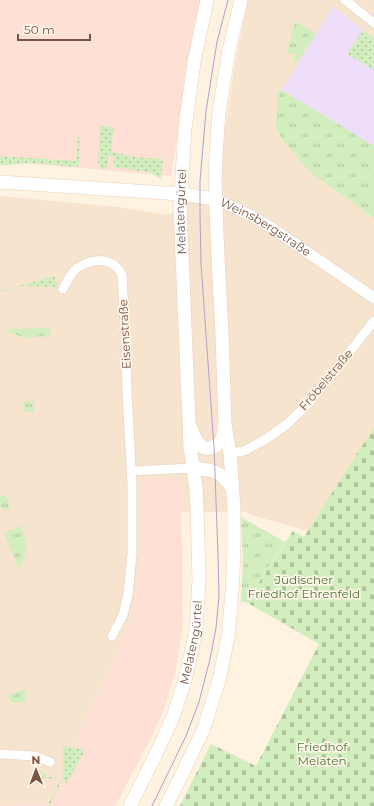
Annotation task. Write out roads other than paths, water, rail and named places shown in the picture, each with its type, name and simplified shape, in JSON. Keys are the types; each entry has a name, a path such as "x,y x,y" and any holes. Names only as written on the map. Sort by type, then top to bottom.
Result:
{"main road":[{"name":"Melatengürtel","path":"130,806 173,718 186,680 196,631 199,579 196,489 190,446 180,208 187,107 194,62 207,0"},
{"name":"Melatengürtel","path":"166,806 204,728 219,680 228,637 234,556 234,509 230,453 225,424 215,200 218,112 228,50 241,0"},
{"name":"Weinsbergstraße","path":"0,182 181,194 215,200"},
{"name":"Melatengürtel","path":"189,425 198,443 208,449 212,448 220,441 225,424"},
{"path":"193,468 210,470 219,473 225,478 232,488"}],"street":[{"path":"351,2 374,23"},
{"name":"Weinsbergstraße","path":"215,200 250,215 275,230 374,298"},
{"name":"Eisenstraße","path":"63,289 75,270 89,262 108,262 118,269 122,275 133,527 128,594 123,615 112,636"},
{"name":"Fröbelstraße","path":"230,453 244,451 266,439 286,424 309,403 374,321"},
{"path":"131,471 193,468"},
{"path":"0,754 36,756 50,762"}],"tram line":[{"path":"152,806 186,736 199,702 216,628 219,596 218,554 214,447 201,264 200,181 206,111 217,42 228,0"}],"park label":[{"name":"Jüdischer Friedhof Ehrenfeld","path":"304,587"},
{"name":"Friedhof Melaten","path":"322,754"}]}
